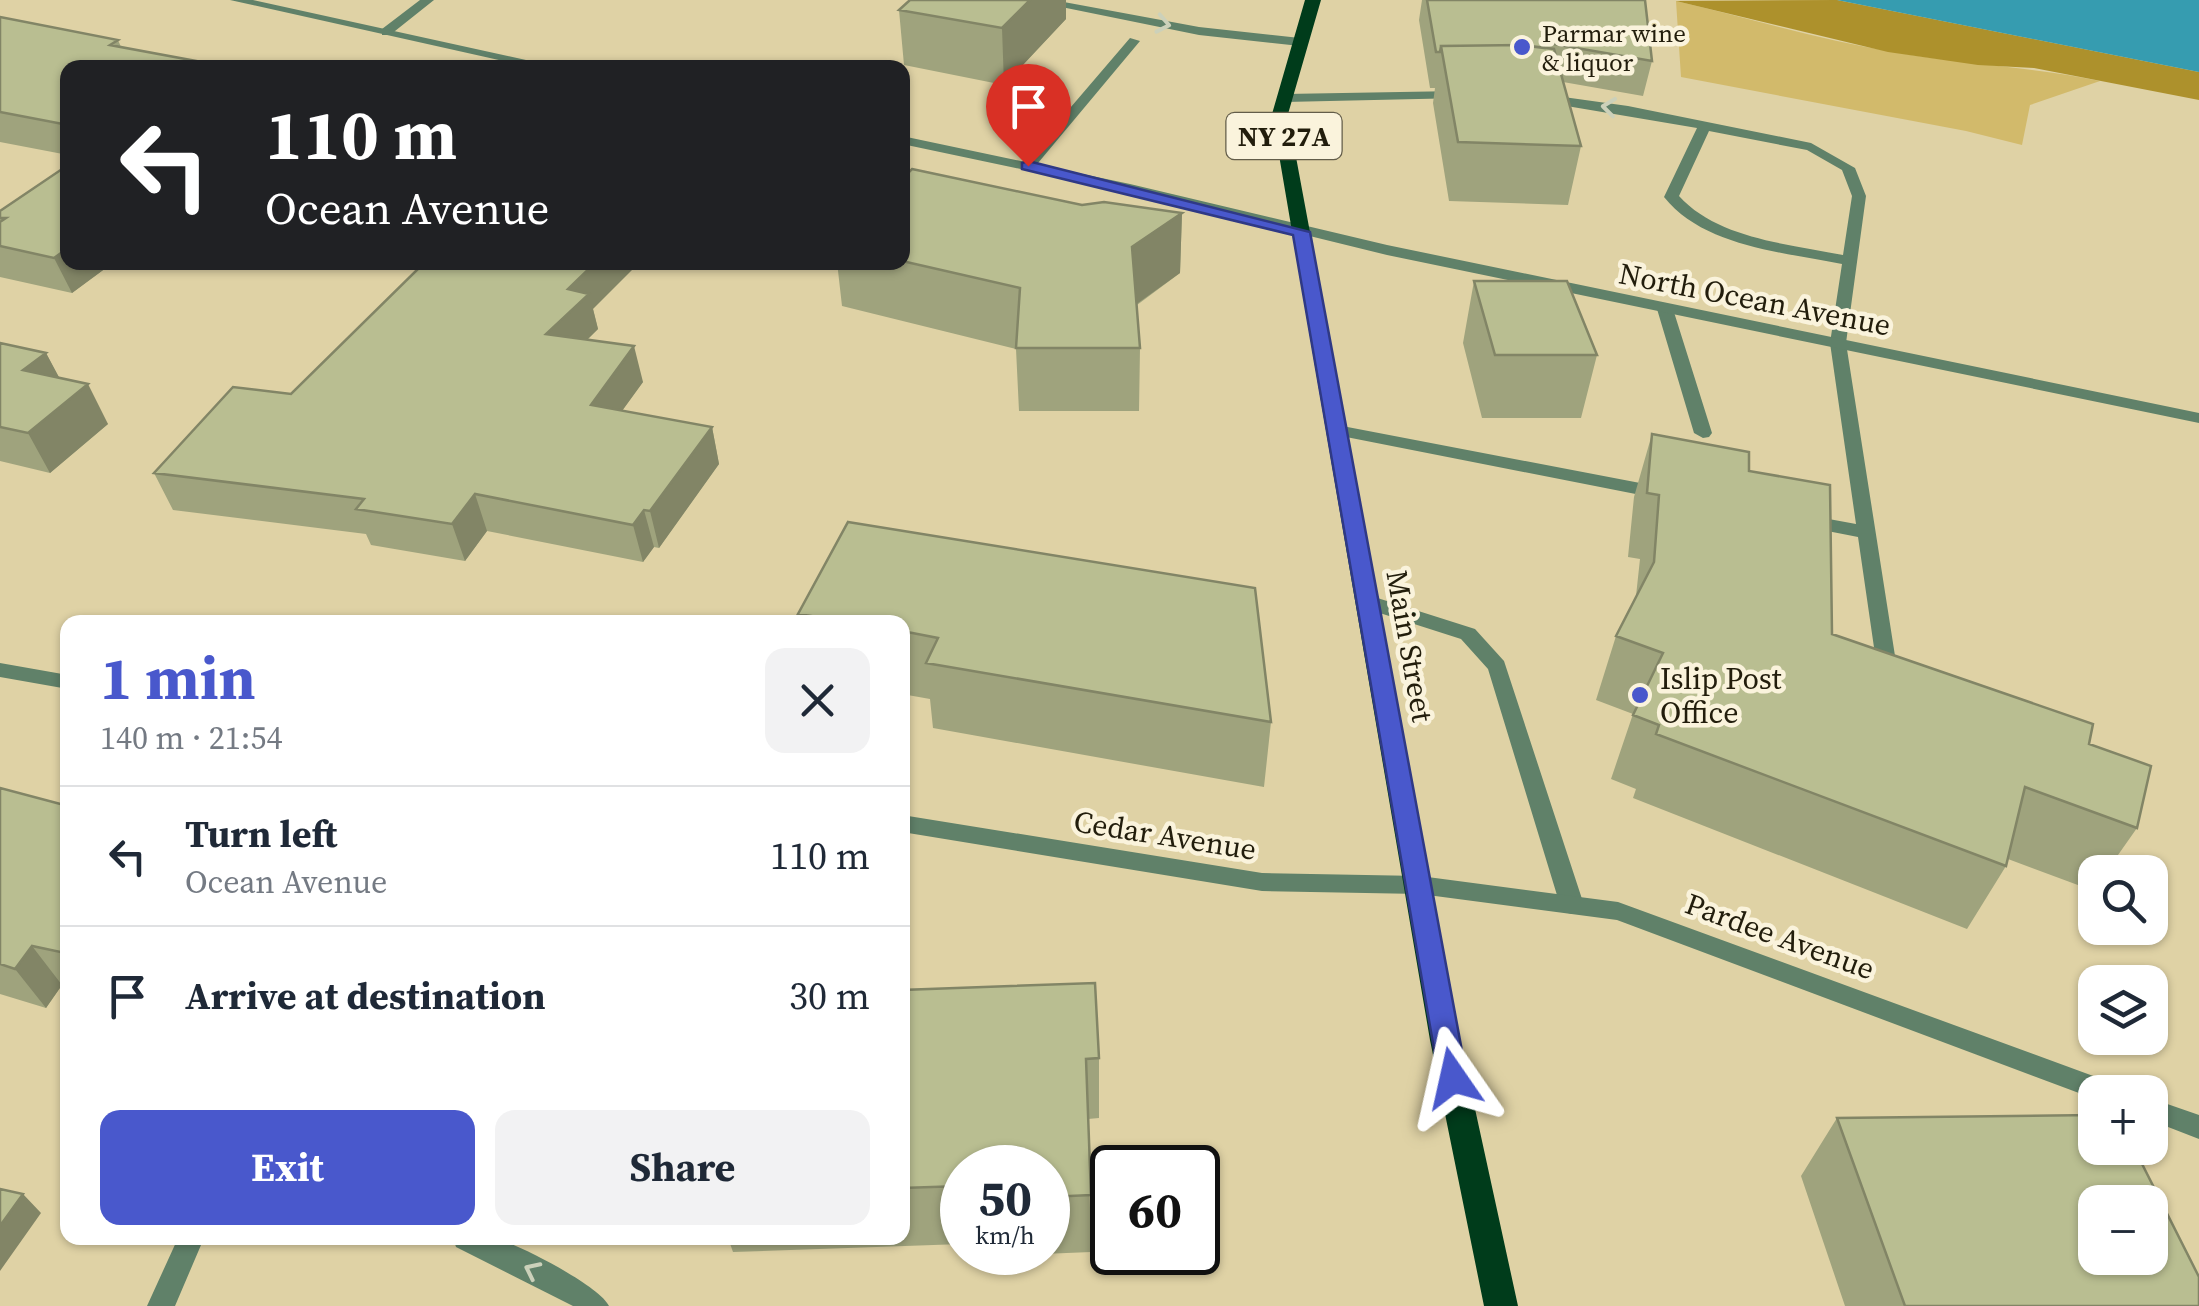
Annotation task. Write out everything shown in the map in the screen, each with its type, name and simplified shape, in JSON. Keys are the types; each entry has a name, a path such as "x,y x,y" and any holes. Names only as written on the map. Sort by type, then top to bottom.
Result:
{"main road":[{"name":"Main Street","path":"1313,0 1280,114 1445,1040 1501,1306"}],"street":[{"path":"236,0 518,60"},
{"path":"386,32 428,0"},
{"path":"1033,0 1199,31 1300,42"},
{"path":"1028,166 1134,41"},
{"path":"1285,98 1472,94"},
{"path":"1530,97 1812,147 1848,168 1859,196 1838,343 1889,689"},
{"path":"1705,125 1671,198 1678,209 1723,231 1850,262"},
{"name":"North Ocean Avenue","path":"910,142 1301,232 2199,418"},
{"path":"1665,309 1703,433"},
{"path":"1337,430 1679,496"},
{"path":"1793,518 1869,533"},
{"path":"1368,602 1468,634 1497,666 1572,905"},
{"path":"0,670 60,681"},
{"name":"Cedar Avenue","path":"910,824 1262,882 1420,885"},
{"name":"Pardee Avenue","path":"1420,885 1618,911 2078,1082"},
{"path":"2168,1116 2199,1127"},
{"path":"161,1306 188,1245"},
{"path":"481,1245 576,1291 594,1306"}],"shaded area":[{"path":"1837,0 2199,72 2199,100 2034,68 1978,65 1888,52 1676,1"},
{"path":"1676,1 1867,47 2100,81 2030,105 2022,145 1681,77"}],"water":[{"path":"1837,0 2199,0 2199,72"}],"building":[{"path":"910,0 1030,0 1002,28 899,10"},
{"path":"1427,0 1645,0 1652,61 1542,42 1544,48 1441,46 1440,52 1436,52"},
{"path":"0,17 118,40 110,45 191,60 60,60 60,123 0,112"},
{"path":"1521,45 1554,49 1581,146 1458,142 1441,46"},
{"path":"60,170 60,254 54,258 0,246 0,222 6,218 0,218 0,211"},
{"path":"910,171 1082,205 1104,202 1182,213 1132,247 1140,348 1016,348 1020,288 910,263"},
{"path":"417,270 588,270 568,289 589,294 546,334 634,346 591,405 712,427 650,511 644,510 633,525 475,494 452,524 356,509 364,499 154,473 233,387 291,394"},
{"path":"1474,281 1567,281 1597,355 1495,355"},
{"path":"0,343 46,353 23,370 88,384 28,433 0,427"},
{"path":"1652,434 1749,452 1749,471 1830,485 1832,634 2093,724 2089,744 2151,766 2137,828 2025,787 2006,866 1656,734 1659,725 1633,715 1663,653 1616,636 1654,562 1659,495 1647,493"},
{"path":"848,522 1255,588 1271,722 926,663 938,638 910,633 910,615 798,614"},
{"path":"0,788 60,804 60,952 32,946 15,969 0,964"},
{"path":"1095,983 1099,1058 1086,1059 1090,1195 1070,1196 1070,1145 940,1145 940,1187 910,1188 910,990"},
{"path":"2078,1115 2078,1165 2143,1165 2153,1185 2078,1185 2078,1275 2168,1275 2168,1215 2199,1277 2199,1306 1905,1306 1837,1118"},
{"path":"0,1189 23,1194 0,1226"}],"place":[{"name":"Parmar wine & liquor","path":"1522,47"},
{"name":"Islip Post Office","path":"1640,695"}],"route":[{"path":"1028,166 1301,232 1453,1078"}]}
